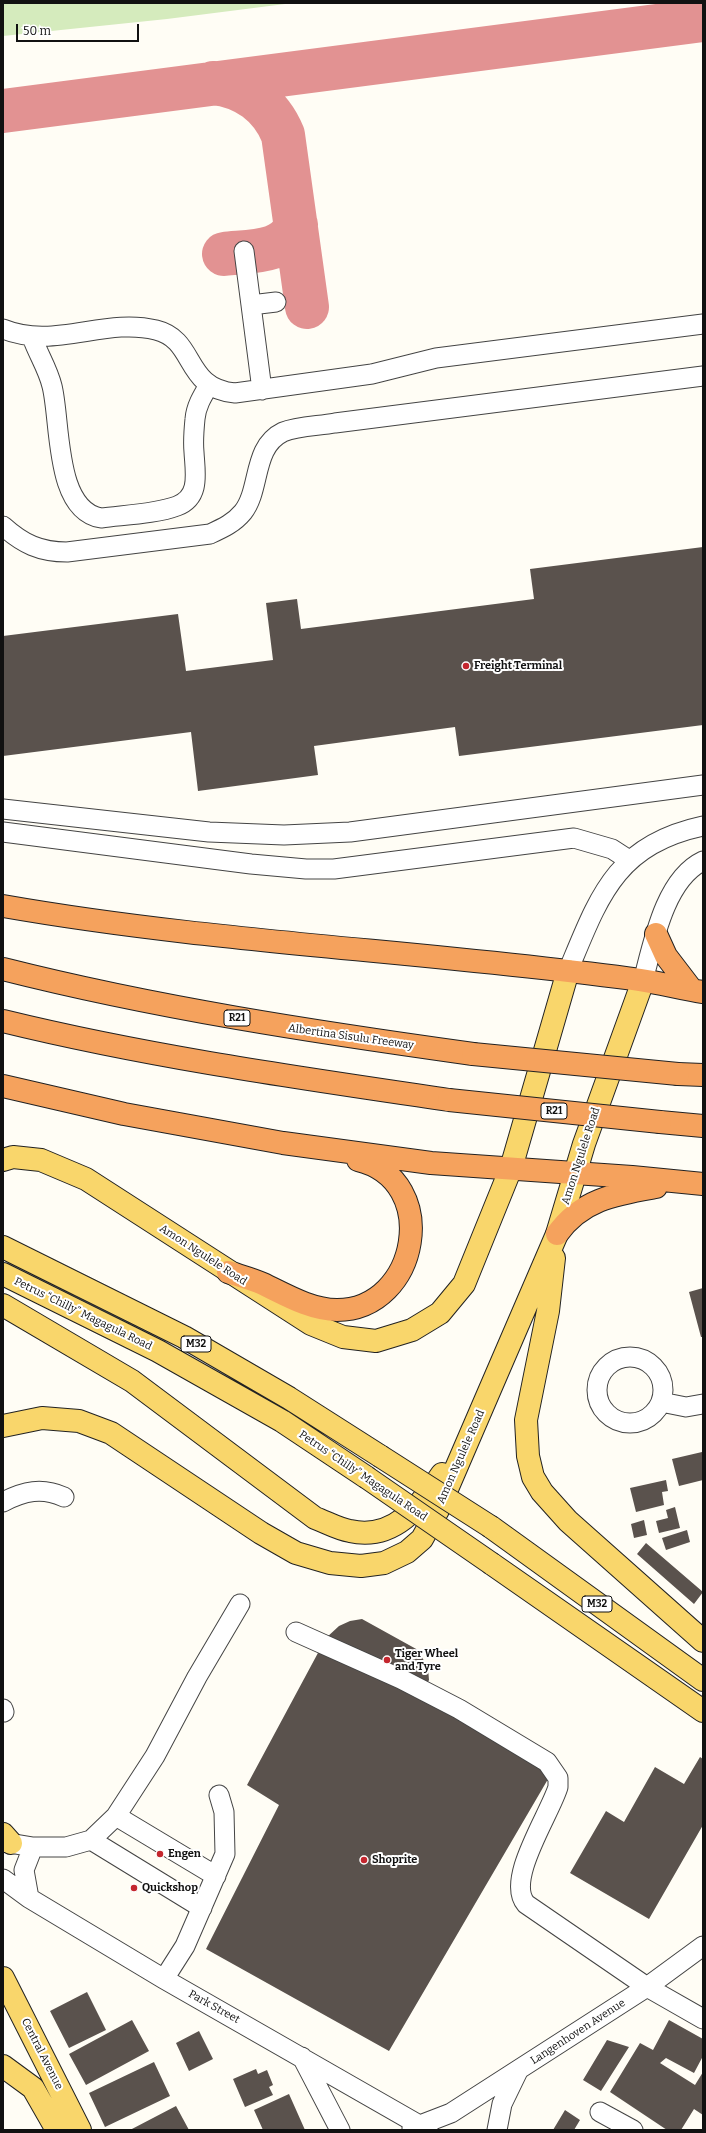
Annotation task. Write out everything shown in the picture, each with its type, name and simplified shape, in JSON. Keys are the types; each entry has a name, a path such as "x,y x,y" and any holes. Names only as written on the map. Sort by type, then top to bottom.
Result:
{"highway":[{"path":"3,906 210,934 568,971 643,981 698,991"},
{"path":"656,934 666,956 698,991"},
{"name":"Albertina Sisulu Freeway","path":"3,969 303,1031 472,1054 678,1074 703,1075"},
{"name":"R21","path":"3,1021 148,1053 283,1076 449,1100 703,1126"},
{"path":"3,1086 124,1114 283,1143 366,1162 389,1175 398,1184 405,1195 411,1225 407,1258 400,1274 388,1288 374,1300 357,1308 337,1310 296,1300 261,1284 228,1272"},
{"path":"283,1143 431,1163 632,1177 680,1183 703,1184"},
{"path":"556,1234 567,1219 591,1203 623,1192 680,1183"}],"main road":[{"name":"Amon Ngulele Road","path":"3,1160 13,1157 41,1160 86,1179 228,1272 311,1324 343,1337 376,1341 412,1330 440,1313 464,1284 511,1168 568,971"},
{"name":"Amon Ngulele Road","path":"3,1426 42,1418 79,1421 111,1433 261,1533 296,1553 330,1563 361,1566 384,1564 407,1552 422,1539 438,1510 475,1427 556,1234 575,1174 643,981"},
{"path":"3,1147 41,1160"},
{"path":"556,1234 548,1311 526,1420 528,1456 533,1477 542,1492 568,1521 703,1641"},
{"name":"M32","path":"3,1247 184,1337 289,1398 491,1527 703,1680"},
{"name":"Petrus “Chilly” Magagula Road","path":"3,1274 172,1359 282,1421 366,1477 703,1711"},
{"path":"3,1305 132,1381 315,1518 350,1532 380,1532 404,1520 425,1498 475,1427"},
{"name":"Central Avenue","path":"3,1978 80,2130"},
{"path":"3,2066 33,2088 57,2130"},
{"path":"3,2082 33,2088"}],"street":[{"path":"244,251 262,390"},
{"path":"251,305 276,302"},
{"path":"3,329 32,338 127,327 158,330 171,336 183,348 194,369 209,384 223,392 235,393 372,374 436,358 703,324"},
{"path":"32,338 52,385 64,475 78,502 94,517 101,518 168,509 179,505 188,499 193,492 196,477 194,450 195,418 199,404 209,384"},
{"path":"3,526 28,546 50,552 67,552 210,534 230,525 244,511 252,491 261,456 273,440 283,432 703,376"},
{"path":"3,809 209,832 284,835 350,832 703,785"},
{"path":"568,971 594,909 615,875 629,860 666,838 703,826"},
{"path":"3,832 250,864 306,869 334,869 574,838 612,848 629,860"},
{"path":"643,981 665,907 681,880 694,865 703,861"},
{"path":"661,1402 686,1407 703,1404"},
{"path":"3,1502 30,1491 40,1490 52,1491 64,1496"},
{"path":"6,1840 33,1847 66,1847 91,1840 116,1816 155,1756 197,1677 240,1604"},
{"path":"296,1632 401,1679 459,1709 548,1762 558,1778 558,1787 523,1869 520,1887 522,1899 526,1904 647,1988 703,2019"},
{"path":"164,1980 175,1965 202,1908 225,1854 224,1812 218,1795"},
{"path":"116,1816 216,1876"},
{"path":"91,1840 202,1908"},
{"path":"29,1898 24,1870 33,1847"},
{"name":"Park Street","path":"3,1879 29,1898 164,1980 302,2057 423,2128"},
{"name":"Langenhoven Avenue","path":"423,2128 451,2113 647,1988 703,1946"},
{"path":"302,2057 340,2130"},
{"path":"497,2130 502,2104 518,2070"},
{"path":"600,2112 633,2130"}],"green space":[{"path":"3,3 293,3 167,19 3,36"}],"building":[{"name":"Freight Terminal","path":"703,547 703,725 459,756 455,727 314,746 318,775 198,791 191,732 3,756 3,636 178,614 186,671 273,660 266,603 297,599 301,629 534,599 530,569"},
{"path":"703,1288 703,1337 701,1337 689,1292"},
{"path":"702,1452 703,1480 679,1486 672,1459"},
{"path":"666,1480 668,1491 662,1492 664,1505 636,1512 630,1488"},
{"path":"675,1507 680,1528 659,1533 656,1521 668,1518 666,1510"},
{"path":"644,1520 647,1535 634,1538 631,1524"},
{"path":"687,1530 690,1542 666,1550 662,1538"},
{"path":"646,1543 703,1592 694,1604 637,1554"},
{"path":"362,1619 418,1650 428,1668 429,1680 423,1692 551,1774 389,2051 206,1949 279,1805 247,1785 326,1638 339,1626 350,1621"},
{"path":"700,1757 703,1759 703,1825 649,1919 570,1873 606,1811 624,1822 655,1767 684,1784"},
{"path":"87,1992 106,2030 69,2048 50,2011"},
{"path":"132,2020 149,2051 86,2085 69,2054"},
{"path":"669,2020 703,2039 703,2056 694,2073 666,2058 660,2063 695,2085 703,2072 703,2115 694,2109 681,2130 667,2130 610,2092 640,2043 653,2050"},
{"path":"199,2031 213,2059 189,2071 176,2043"},
{"path":"607,2040 629,2047 601,2091 583,2080"},
{"path":"154,2062 170,2096 105,2127 89,2093"},
{"path":"256,2069 258,2074 267,2070 273,2085 269,2087 273,2095 245,2107 233,2079"},
{"path":"289,2094 305,2130 263,2130 254,2110"},
{"path":"176,2106 189,2130 130,2130"},
{"path":"565,2110 580,2120 574,2130 553,2130"}],"taxiway":[{"path":"3,111 703,20"},
{"path":"213,83 236,88 256,99 272,115 283,135 307,307"},
{"path":"224,254 255,251 275,246 284,241 291,234 296,225"}],"place":[{"name":"Freight Terminal","path":"466,666"},
{"name":"Tiger Wheel and Tyre","path":"387,1660"},
{"name":"Engen","path":"160,1854"},
{"name":"Shoprite","path":"364,1860"},
{"name":"Quickshop","path":"134,1888"}]}
